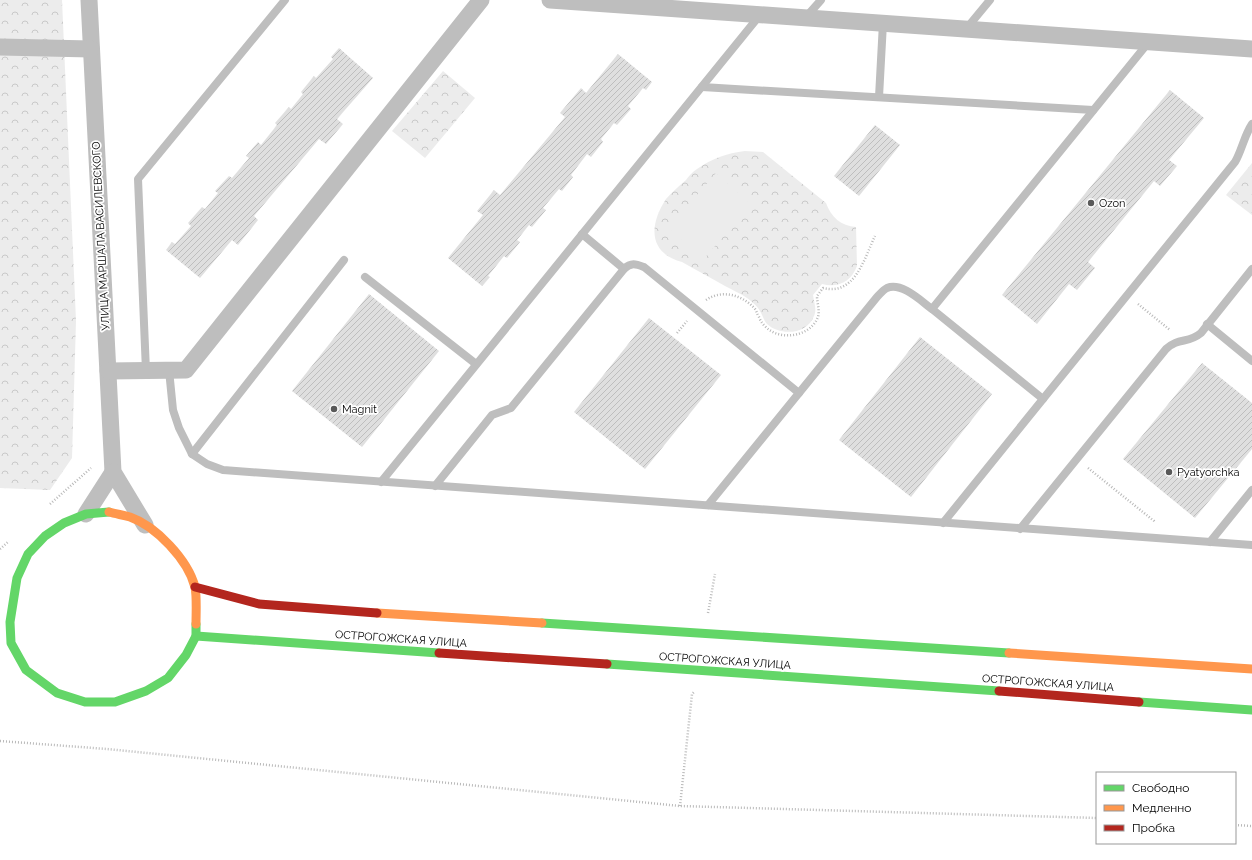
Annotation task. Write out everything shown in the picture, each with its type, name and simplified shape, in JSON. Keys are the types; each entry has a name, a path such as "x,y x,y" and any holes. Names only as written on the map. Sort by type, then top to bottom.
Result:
{"street":[{"name":"УЛИЦА МАРШАЛА ВАСИЛЕВСКОГО","path":"89,0 113,472"},
{"path":"108,371 186,370 481,0"},
{"path":"550,0 1252,49"},
{"path":"0,47 91,49"},
{"path":"86,514 113,472 145,525"},
{"path":"109,512 131,517 145,525 168,542 183,560 194,587 196,636 186,655 168,678 146,691 115,702 85,702 57,693 26,670 11,643 10,622 17,578 28,554 45,536 64,523 86,514 109,512"},
{"path":"6,577 17,578"},
{"path":"194,587 259,604 1252,670"},
{"path":"0,621 10,622"},
{"name":"ОСТРОГОЖСКАЯ УЛИЦА","path":"196,636 900,684 1252,710"}],"lane":[{"path":"146,371 138,180 285,0"},
{"path":"806,18 821,0"},
{"path":"966,29 990,0"},
{"path":"381,482 760,15"},
{"path":"879,97 883,23"},
{"path":"932,309 1148,42"},
{"path":"702,87 1093,110"},
{"path":"942,523 1235,162 1239,155 1246,133 1252,124"},
{"path":"582,234 624,269"},
{"path":"192,454 344,260"},
{"path":"434,486 492,415 511,408 628,264 635,264 644,267 799,393"},
{"path":"1020,529 1166,349 1173,343 1194,338 1252,269"},
{"path":"365,277 476,364"},
{"path":"708,506 877,297 887,288 898,287 913,294 1043,399"},
{"path":"1207,324 1252,361"},
{"path":"169,370 173,410 178,428 192,454 207,464 223,470 1252,545"},
{"path":"1210,542 1252,490"}],"path":[{"path":"704,301 710,297 720,294 736,296 743,299 757,310 759,318 771,331 780,335 798,335 813,325 818,317 817,296 823,288 840,288 855,278 875,236"},
{"path":"1127,295 1183,341"},
{"path":"1077,459 1154,521 1156,539"},
{"path":"0,741 107,748 680,806 1096,818"},
{"path":"1236,825 1252,826"}],"green space":[{"path":"0,0 62,0 76,321 72,458 50,490 0,488"},
{"path":"443,71 475,98 425,158 392,131"},
{"path":"745,151 763,152 826,203 831,213 837,220 846,225 856,227 857,266 854,272 848,280 839,284 822,284 813,295 815,314 811,322 806,327 793,332 786,332 772,328 767,324 758,308 750,300 682,262 671,258 663,252 655,237 655,228 660,209 673,191 695,170 708,162 732,153"},
{"path":"1252,163 1252,215 1226,195"},
{"path":"716,173 751,204 703,260 668,228"}],"building":[{"path":"339,48 373,78 337,119 343,124 326,144 319,139 254,216 258,220 238,245 232,240 200,278 166,250 172,242 175,244 191,226 188,223 202,207 205,209 218,193 215,191 229,176 232,178 249,158 246,156 258,142 261,145 277,125 275,123 289,107 291,109 303,94 301,92 314,76 316,78 333,59 331,57"},
{"path":"618,54 652,82 646,90 643,88 628,106 631,109 617,125 614,123 601,139 603,142 591,157 587,154 571,175 573,177 562,191 559,189 543,208 546,210 532,227 529,225 517,240 520,242 507,258 504,256 482,286 448,258 483,215 477,211 494,190 500,195 565,117 560,113 581,88 586,93"},
{"path":"1170,90 1204,118 1169,160 1177,166 1160,186 1154,181 1088,262 1095,268 1077,290 1069,284 1037,324 1002,295"},
{"path":"875,125 900,145 859,196 834,176"},
{"path":"369,294 439,351 362,447 292,391"},
{"path":"649,318 721,375 645,469 574,412"},
{"path":"920,337 992,394 911,497 839,440"},
{"path":"1202,363 1252,403 1252,449 1195,518 1123,459"}],"traffic: fast":[{"path":"109,512 86,514 64,523 45,536 28,554 17,578 10,622 11,643 26,670 57,693 85,702 115,702 146,691 168,678 186,655 196,636 196,624"},
{"path":"542,623 1009,653"},
{"path":"196,636 439,653"},
{"path":"607,664 999,691"},
{"path":"1139,702 1252,710"}],"traffic: slow":[{"path":"109,512 140,521 160,536 178,555 186,566 195,587 196,624"},
{"path":"377,613 542,623"},
{"path":"1009,653 1252,669"}],"traffic: jam":[{"path":"195,587 259,604 377,613"},
{"path":"439,653 607,664"},
{"path":"999,691 1139,702"}],"place":[{"name":"Ozon","path":"1091,203"},
{"name":"Magnit","path":"334,409"},
{"name":"Pyatyorchka","path":"1169,472"}]}
